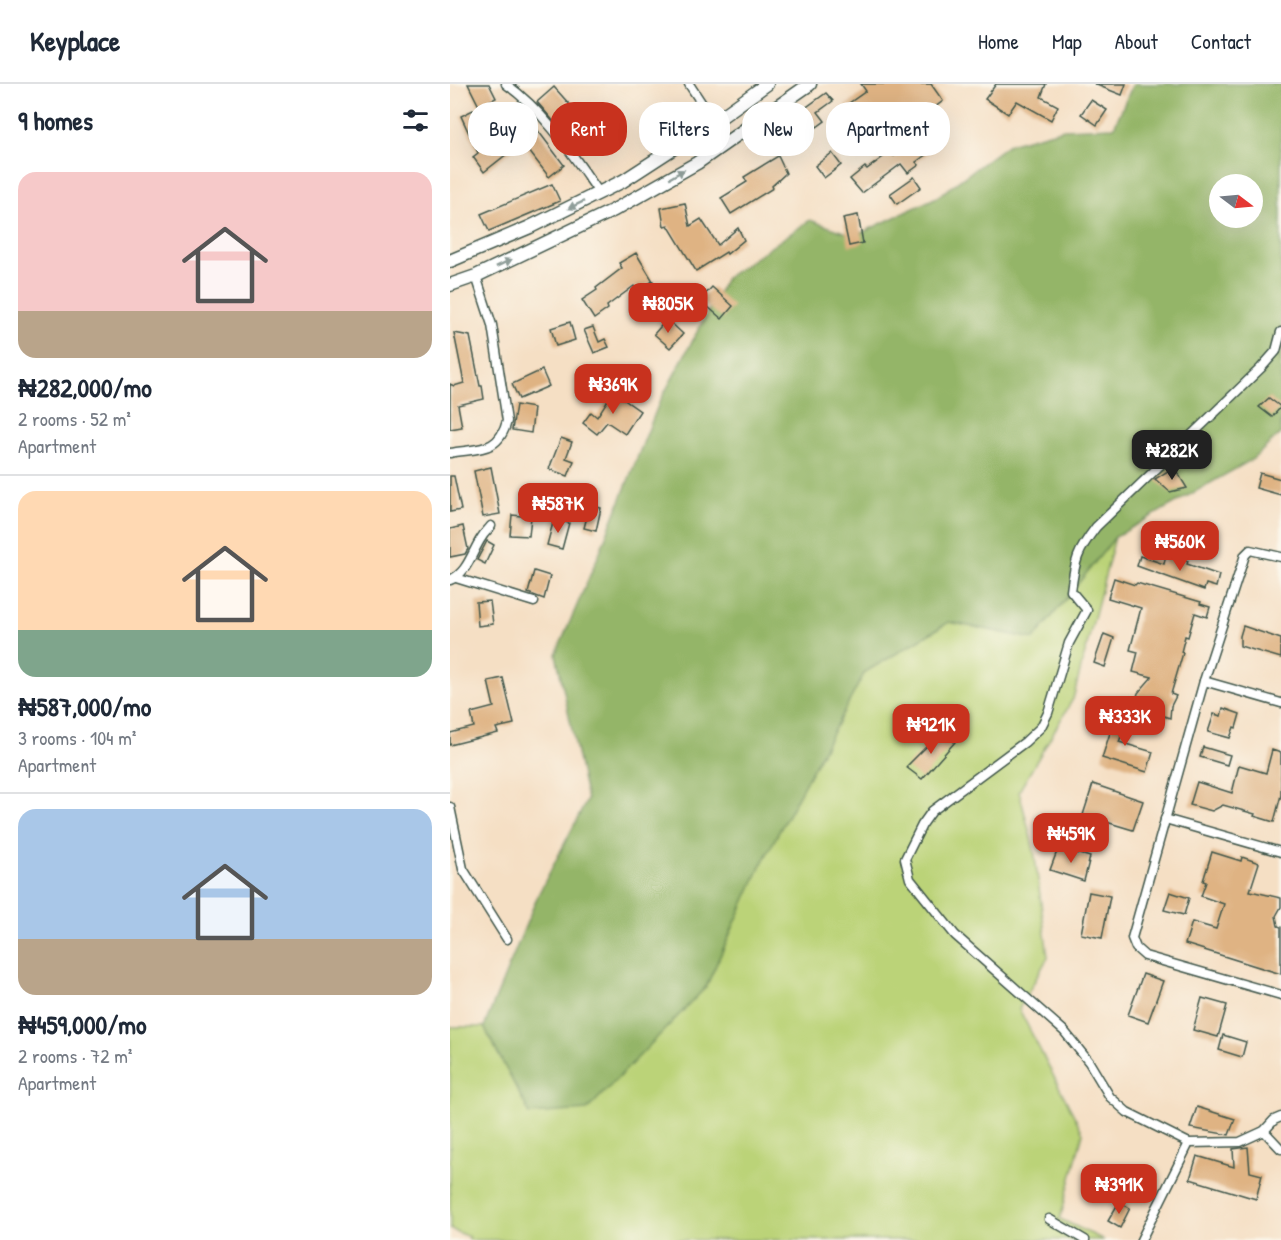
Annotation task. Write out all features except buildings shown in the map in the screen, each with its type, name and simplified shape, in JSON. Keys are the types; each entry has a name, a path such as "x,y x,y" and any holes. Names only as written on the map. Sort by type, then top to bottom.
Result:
{"street":[{"path":"506,84 540,113 600,194"},
{"path":"689,84 701,102"},
{"path":"730,111 767,84"},
{"path":"450,285 476,276 614,210 697,163 810,84"},
{"path":"450,261 600,194 662,156"},
{"path":"450,453 486,447 497,442 504,433 507,421 492,325 476,276"},
{"path":"1281,332 1276,351 1261,368 1096,527 1081,548 1071,591 1087,610 1069,643 1048,713 1041,727 1025,742 932,811 922,825 905,860 910,879 955,935 1064,1031 1089,1062 1110,1097 1127,1112 1189,1143 1240,1142 1264,1131 1274,1120 1281,1117"},
{"path":"491,526 481,538 472,558 453,579 534,602"},
{"path":"1281,557 1250,550 1245,555 1204,681 1131,938 1136,948 1145,956 1281,995"},
{"path":"1204,681 1281,703"},
{"path":"450,807 463,869 507,939"},
{"path":"1165,819 1281,852"},
{"path":"1264,1131 1281,1149"},
{"path":"1141,1240 1189,1143"},
{"path":"1049,1220 1085,1240"}],"green space":[{"path":"1133,84 1281,84 1281,433 1253,459 1115,537 1034,639 949,622 865,672 761,865 706,987 587,1110 530,1114 484,1027 538,895 587,800 556,654 597,559 659,403 726,278 810,220 855,236 937,197 1009,144 1064,129 1114,127"},
{"path":"1115,537 1073,699 1019,791 1034,850 1048,957 1019,1009 1083,1133 1060,1219 1104,1240 469,1240 469,1237 450,1229 450,1027 484,1027 530,1114 706,987 761,865 865,672 949,622 1034,639"}]}
